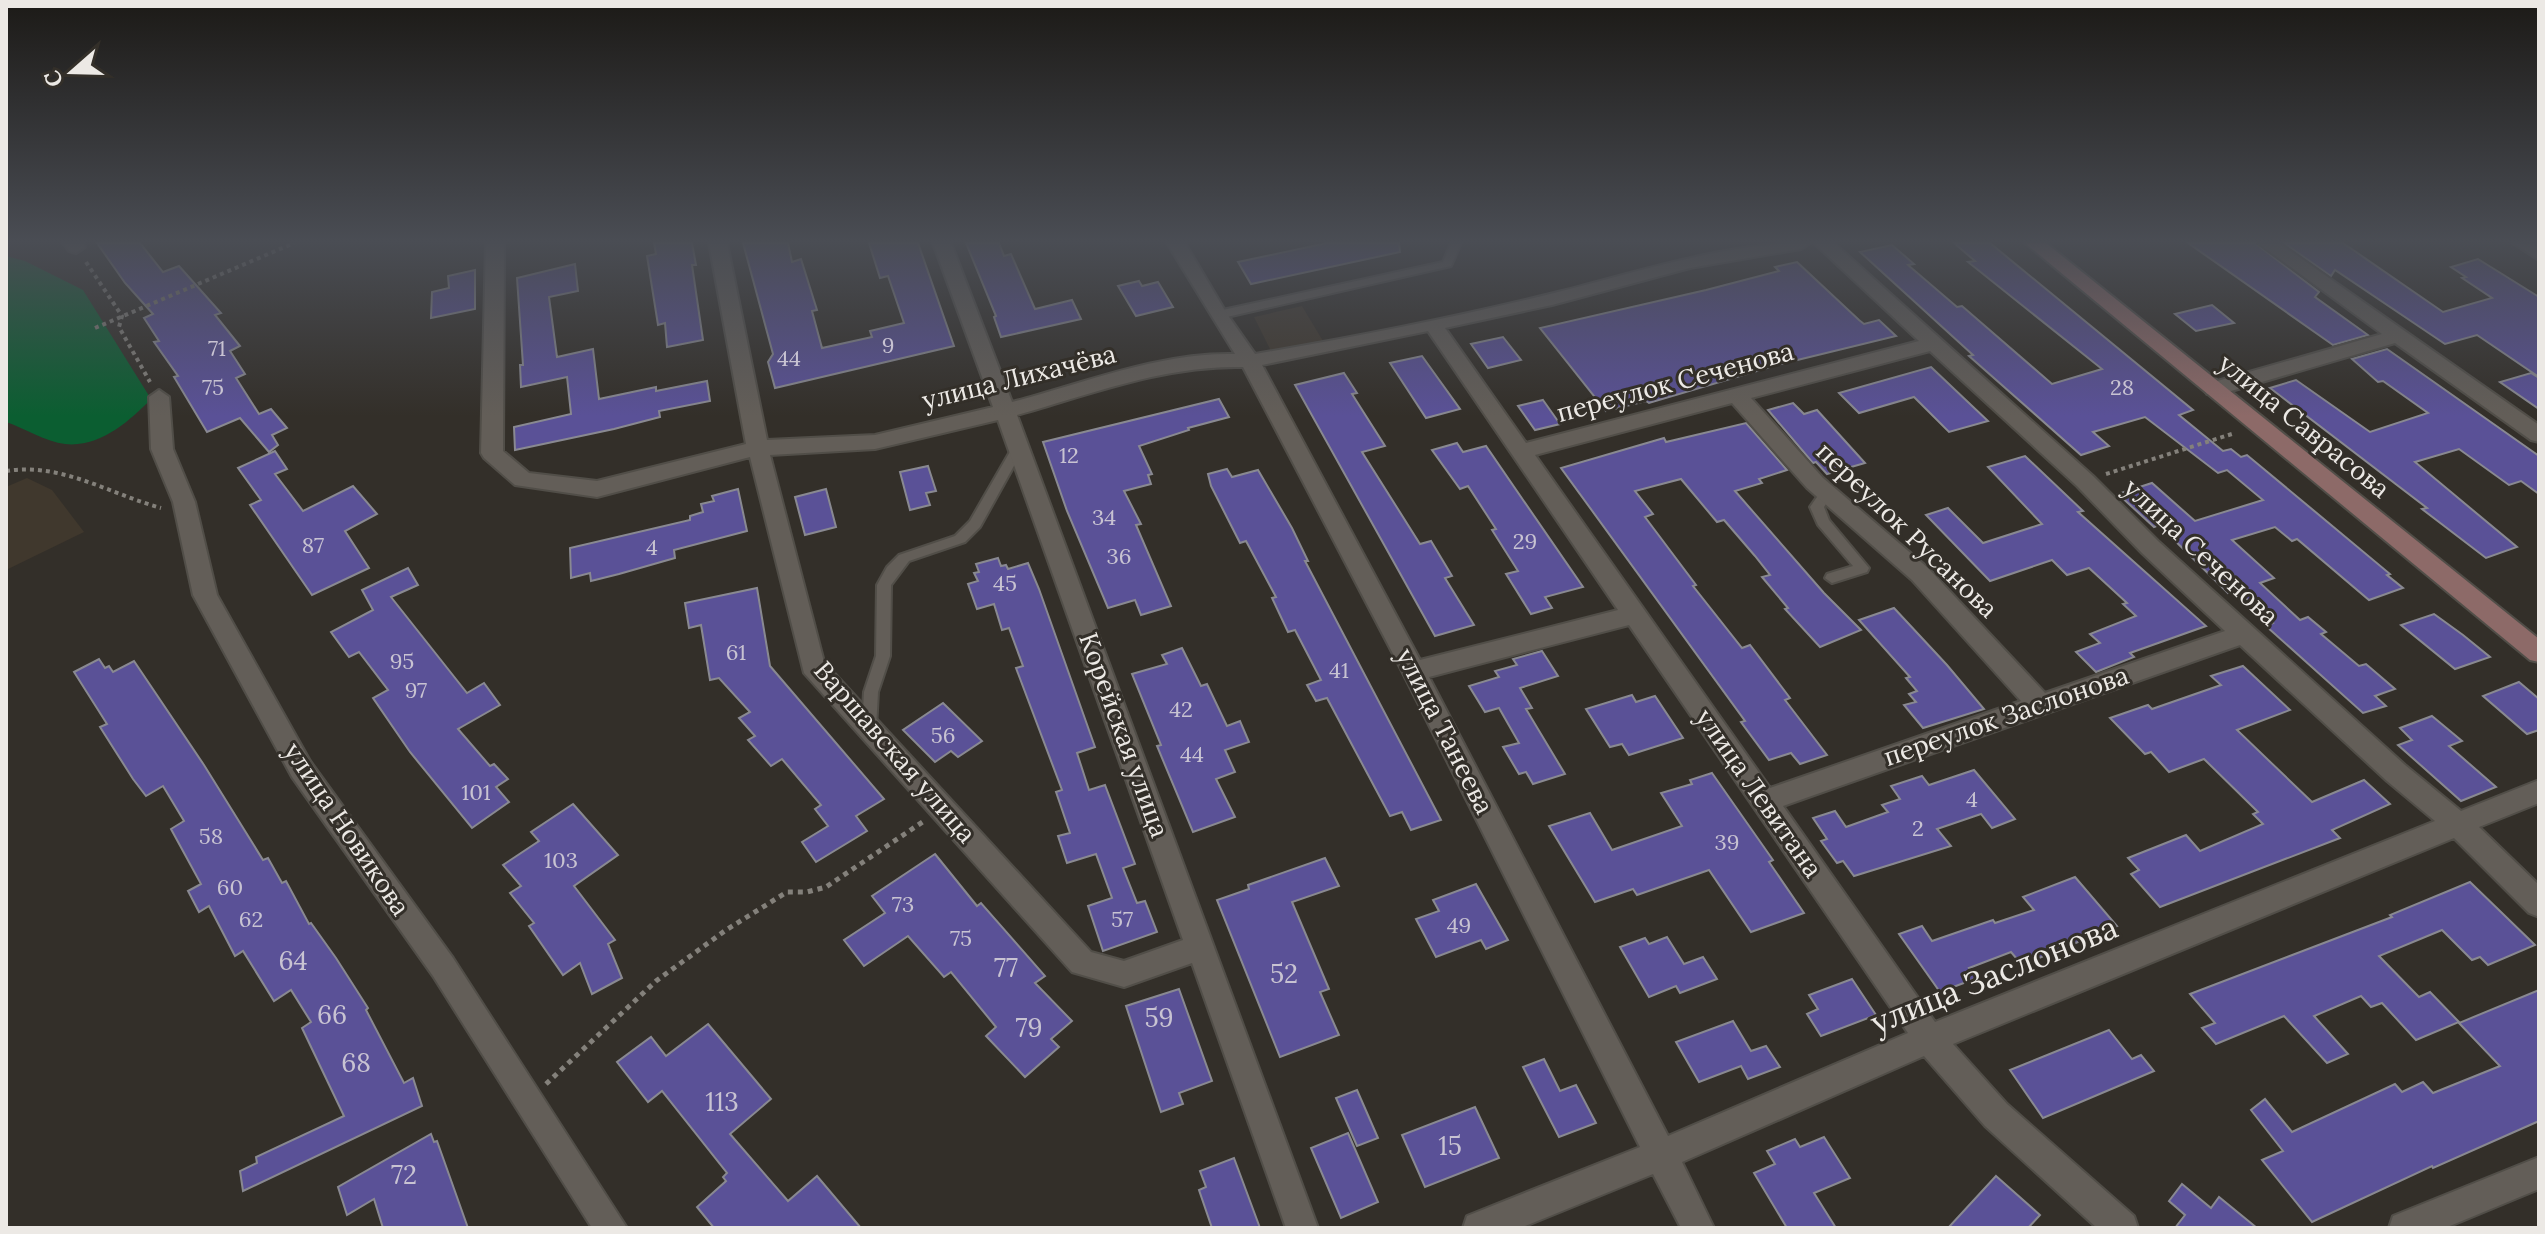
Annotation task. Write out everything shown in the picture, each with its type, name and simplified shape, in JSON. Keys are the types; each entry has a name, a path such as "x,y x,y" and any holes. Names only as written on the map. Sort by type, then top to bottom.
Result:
{"street":[{"name":"улица Лихачёва","path":"494,301 492,453 523,480 597,489 758,448 875,442 1006,411 1162,368 1209,360 1250,361 1412,326 1434,326 1537,301"},
{"name":"Варшавская улица","path":"729,301 758,448 813,666 1082,963 1124,974 1201,947"},
{"name":"Корейская улица","path":"962,301 1019,446 1302,1228"},
{"name":"улица Танеева","path":"1210,301 1250,361 1414,671 1698,1228"},
{"name":"улица Сеченова","path":"1887,301 2396,773 2458,824 2539,904"},
{"name":"улица Саврасова","path":"2105,301 2539,653"},
{"path":"2350,301 2539,435"},
{"name":"улица Левитана","path":"1434,326 1929,1039 1996,1115 2122,1228"},
{"path":"2214,389 2399,335"},
{"name":"переулок Сеченова","path":"1523,451 1935,343"},
{"name":"переулок Русанова","path":"1736,395 1827,493 1920,574 2039,704"},
{"name":"улица Новикова","path":"159,397 162,449 186,514 205,595 301,769 443,967 611,1228"},
{"path":"1414,671 1633,615"},
{"name":"переулок Заслонова","path":"1766,801 2246,633"},
{"name":"улица Заслонова","path":"1479,1228 1661,1155 1929,1039 2539,791"},
{"path":"2405,1228 2539,1173"}],"lane":[{"path":"1218,315 1283,301"},
{"path":"869,728 871,692 883,656 884,585 904,558 960,539 975,524 1019,446"},
{"path":"1827,493 1817,507 1823,522 1862,568 1832,578"}],"path":[{"path":"112,301 122,316 119,327 159,397"},
{"path":"95,328 158,301"},
{"path":"2085,481 2245,430"},
{"path":"6,471 16,468 55,472 153,507 186,514"},
{"path":"527,1101 656,981 726,930 787,892 807,892 826,887 942,809"}],"shaded area":[{"path":"1302,306 1323,341 1272,353 1254,317"},
{"path":"27,478 52,490 84,532 6,570 6,487"}],"green space":[{"path":"6,301 90,301 151,399 113,431 78,444 58,443 6,422"}],"building":[{"path":"141,301 210,301 221,313 215,315 240,346 230,351 245,374 236,378 259,414 271,409 287,428 272,435 278,445 269,452 240,418 207,432 174,377 178,376 154,342 159,341 144,318 153,314"},
{"path":"432,301 475,301 475,309 431,318"},
{"path":"519,301 549,301 557,357 593,349 599,399 656,387 656,391 707,381 710,401 659,411 660,417 614,429 515,450 514,427 571,414 567,377 521,387 520,365 523,365"},
{"path":"654,301 697,301 703,340 667,347 665,323 658,325"},
{"path":"759,301 814,301 817,310 812,311 822,348 872,337 870,331 904,323 896,301 938,301 954,346 775,388 768,362 773,354"},
{"path":"990,301 1031,301 1035,309 1072,301 1081,319 1001,337"},
{"path":"1127,301 1169,301 1173,307 1136,316"},
{"path":"1660,301 1839,301 1864,324 1879,320 1896,336 1781,364 1649,403 1646,401 1606,411 1540,328"},
{"path":"1913,301 1950,301 1957,307 1962,306 2052,384 2102,369 2016,301 2060,301 2193,410 2179,415 2223,451 2231,449 2241,457 2247,455 2403,588 2369,600 2297,539 2292,541 2275,527 2232,540 2274,578 2260,583 2300,620 2308,617 2326,632 2321,634 2359,666 2366,664 2395,689 2375,696 2386,706 2363,713 2266,626 2273,623 2237,590 2228,593 2159,525 2154,527 2118,494 2152,483 2195,521 2263,500 2227,470 2218,473 2145,417 2093,432 2109,446 2081,455 1969,356 1973,355"},
{"path":"2270,301 2320,301 2368,335 2333,345"},
{"path":"2380,301 2426,301 2443,312 2483,301 2539,301 2539,377 2477,335 2445,344"},
{"path":"2212,305 2234,323 2196,331 2175,314"},
{"path":"1503,337 1521,360 1488,368 1471,344"},
{"path":"2387,349 2539,456 2539,494 2521,481 2509,485 2459,449 2415,462 2517,547 2486,558 2422,509 2427,508 2270,388 2296,380 2370,432 2428,413 2383,381 2378,382 2352,359"},
{"path":"1422,356 1460,409 1426,418 1390,363"},
{"path":"1931,367 1988,421 1949,432 1914,397 1859,413 1839,393"},
{"path":"1344,373 1357,393 1352,394 1385,446 1362,452 1420,544 1431,541 1452,576 1445,578 1474,625 1435,636 1295,385"},
{"path":"2531,373 2539,378 2539,409 2500,382"},
{"path":"1219,399 1229,417 1139,446 1152,474 1148,475 1151,484 1124,491 1141,524 1136,525 1171,606 1141,615 1135,600 1108,608 1067,511 1043,442"},
{"path":"1543,400 1560,424 1535,430 1518,406"},
{"path":"1793,403 1804,414 1817,410 1865,463 1827,474 1816,462 1813,463 1768,410"},
{"path":"1746,423 1787,470 1759,479 1762,483 1735,491 1824,593 1861,630 1820,647 1785,609 1788,608 1762,577 1770,575 1755,556 1724,520 1717,522 1681,479 1635,491 1653,514 1645,517 1696,585 1693,586 1742,648 1750,645 1790,698 1785,700 1827,755 1800,764 1791,753 1769,760 1741,722 1745,721 1561,468 1664,438 1666,442"},
{"path":"1457,443 1463,452 1486,446 1583,587 1545,597 1552,608 1531,614 1506,574 1518,571 1492,530 1496,529 1468,486 1460,489 1432,450"},
{"path":"275,451 287,469 275,474 303,511 353,486 377,514 345,531 369,568 312,595 250,505 261,500 238,468"},
{"path":"2025,456 2083,511 2078,512 2206,626 2130,653 2134,657 2096,672 2076,652 2100,643 2090,634 2136,616 2123,604 2127,603 2089,568 2067,575 2052,560 1990,581 1926,515 1948,508 1983,543 2042,524 1988,467"},
{"path":"928,466 936,491 926,493 930,505 910,510 900,472"},
{"path":"1227,469 1232,477 1258,470 1292,528 1308,561 1305,561 1441,820 1411,830 1402,812 1390,816 1327,698 1316,701 1307,685 1321,680 1295,630 1288,632 1272,598 1276,597 1246,541 1240,543 1211,486 1208,474"},
{"path":"738,489 747,531 674,550 675,558 619,574 591,581 590,573 571,578 570,548 690,520 690,516 703,512 701,504 714,501 712,496"},
{"path":"826,489 836,527 805,535 795,497"},
{"path":"998,558 1001,566 1006,565 1008,569 1028,563 1095,747 1077,753 1089,790 1105,785 1135,864 1123,868 1137,903 1145,901 1157,932 1103,951 1088,906 1112,898 1096,854 1067,863 1058,836 1070,833 1056,792 1062,790 1016,668 1023,666 1009,628 1002,630 994,604 977,609 968,584 978,581 974,573 979,572 976,564"},
{"path":"408,568 418,585 391,597 467,693 484,683 500,705 458,729 490,766 494,764 508,779 496,787 509,802 472,828 410,752 373,698 388,690 359,652 349,657 331,632 373,610 362,590"},
{"path":"757,588 770,666 884,799 856,816 867,831 816,862 802,842 828,826 815,809 821,805 782,759 771,766 748,740 755,736 739,718 750,712 719,678 710,680 701,625 689,628 685,603"},
{"path":"1894,608 1984,709 1923,728 1904,705 1916,702 1909,694 1917,691 1906,678 1910,677 1859,620"},
{"path":"2434,614 2490,657 2455,669 2401,625"},
{"path":"1182,648 1201,686 1207,684 1227,726 1240,721 1249,742 1225,750 1235,772 1216,779 1235,817 1193,832 1157,746 1161,745 1132,674 1167,664 1162,655"},
{"path":"1542,651 1558,676 1520,688 1532,708 1526,709 1565,774 1533,784 1526,772 1519,774 1503,747 1519,743 1499,708 1485,712 1469,686 1499,677 1495,671 1517,665 1513,659"},
{"path":"99,659 105,668 109,666 113,672 134,661 263,860 268,858 282,883 286,881 309,924 336,958 368,1008 366,1010 404,1083 413,1078 422,1106 243,1191 240,1171 257,1163 256,1157 344,1116 302,1028 311,1022 291,990 274,1001 243,951 235,956 209,906 199,912 188,891 201,884 171,829 184,821 163,786 146,796 133,779 100,727 107,724 74,672"},
{"path":"2243,666 2290,710 2237,730 2312,802 2364,780 2390,804 2332,830 2340,838 2160,907 2131,874 2139,870 2128,858 2186,835 2200,851 2263,824 2253,814 2258,812 2204,759 2169,772 2151,752 2145,754 2110,718 2148,705 2152,709 2221,685 2211,676"},
{"path":"2519,682 2539,699 2539,730 2527,734 2483,696"},
{"path":"1632,695 1636,702 1655,696 1683,738 1629,755 1622,744 1610,747 1586,709"},
{"path":"943,703 982,741 958,757 951,751 935,762 903,730"},
{"path":"2432,716 2462,741 2449,746 2496,787 2461,801 2398,745 2412,740 2400,728"},
{"path":"1974,770 2015,819 1992,828 1981,814 1937,829 1951,846 1854,876 1843,861 1837,863 1821,841 1827,839 1813,818 1835,811 1846,827 1888,812 1882,805 1900,799 1891,786 1922,776 1929,785"},
{"path":"1712,773 1773,860 1769,862 1804,913 1751,932 1709,870 1637,895 1633,889 1595,902 1549,826 1590,813 1612,850 1682,826 1661,793 1692,784 1690,780"},
{"path":"573,804 618,855 574,886 615,940 608,944 622,978 592,994 580,963 563,975 529,926 534,923 510,893 521,886 503,865 539,841 531,832"},
{"path":"935,854 977,906 981,903 1045,976 1035,983 1072,1021 1051,1039 1059,1047 1025,1077 986,1036 996,1027 951,972 944,977 908,936 864,966 844,940 885,913 872,896"},
{"path":"1325,858 1339,886 1292,902 1329,989 1320,992 1339,1035 1280,1057 1217,900 1249,889 1248,885"},
{"path":"2075,877 2117,926 2022,965 2011,952 1969,968 1977,978 1940,992 1899,934 1922,926 1932,941 1993,920 1995,923 2034,910 2023,897"},
{"path":"2470,882 2535,945 2488,965 2480,957 2472,960 2442,930 2379,956 2419,997 2430,992 2459,1022 2416,1040 2382,1003 2371,1007 2361,996 2314,1016 2348,1054 2327,1063 2284,1016 2216,1044 2202,1028 2215,1023 2190,994 2392,917 2390,915"},
{"path":"1476,884 1508,940 1486,949 1481,940 1436,957 1416,919 1439,911 1433,900"},
{"path":"1667,937 1684,964 1703,957 1717,979 1680,993 1676,986 1649,997 1620,947 1645,938 1649,944"},
{"path":"1852,979 1876,1015 1821,1036 1807,1014 1818,1009 1809,995"},
{"path":"1179,989 1212,1081 1179,1093 1183,1104 1161,1112 1126,1006"},
{"path":"2539,990 2539,1121 2312,1222 2262,1160 2283,1151 2251,1110 2265,1099 2292,1132 2395,1084 2402,1092 2423,1082 2433,1093 2500,1066 2459,1023"},
{"path":"1733,1021 1751,1051 1766,1046 1780,1067 1748,1079 1741,1066 1699,1082 1676,1042"},
{"path":"708,1024 771,1099 730,1134 788,1201 817,1176 861,1228 714,1228 697,1207 726,1181 723,1177 727,1173 662,1091 648,1102 617,1062 651,1037 666,1056"},
{"path":"2109,1030 2132,1059 2141,1055 2154,1071 2043,1118 2010,1070"},
{"path":"1544,1059 1560,1091 1576,1085 1596,1123 1559,1137 1523,1067"},
{"path":"1357,1090 1378,1138 1357,1146 1336,1098"},
{"path":"1475,1107 1499,1158 1425,1187 1402,1135"},
{"path":"1348,1133 1378,1202 1341,1218 1311,1148"},
{"path":"431,1134 434,1142 437,1141 468,1228 383,1228 374,1199 347,1215 338,1187"},
{"path":"1824,1137 1850,1178 1814,1193 1836,1228 1787,1228 1754,1173 1775,1164 1767,1151 1795,1139 1800,1147"},
{"path":"1234,1158 1260,1228 1212,1228 1199,1190 1206,1187 1200,1171"},
{"path":"1996,1176 2040,1215 2028,1228 1948,1228"},
{"path":"2182,1184 2211,1208 2219,1197 2257,1228 2175,1228 2185,1215 2169,1201"}]}
